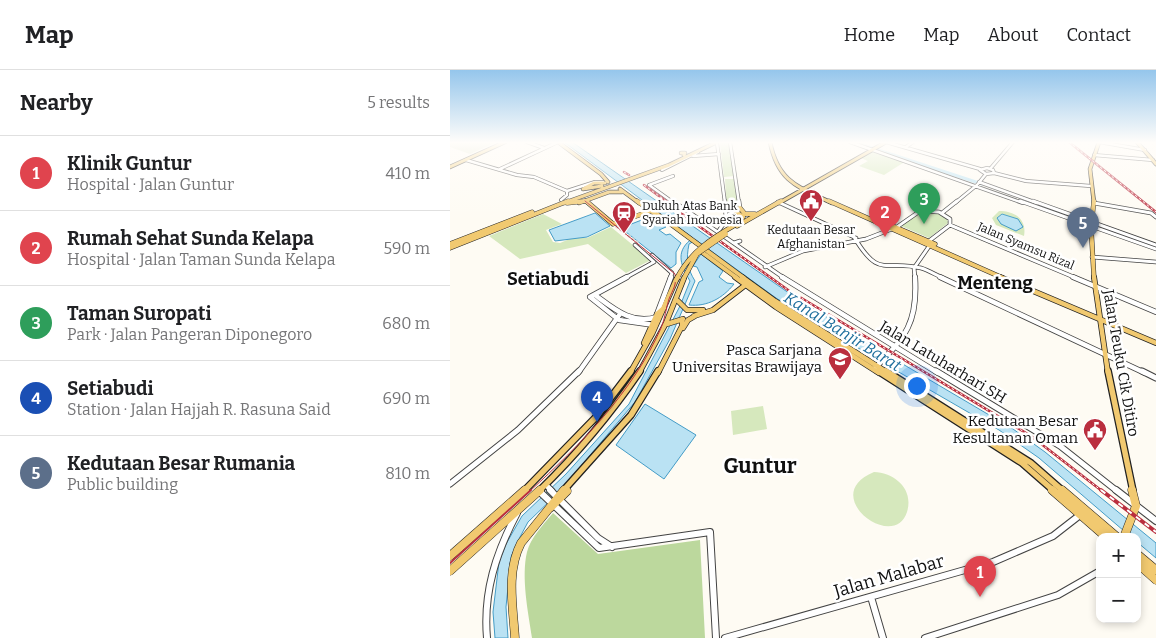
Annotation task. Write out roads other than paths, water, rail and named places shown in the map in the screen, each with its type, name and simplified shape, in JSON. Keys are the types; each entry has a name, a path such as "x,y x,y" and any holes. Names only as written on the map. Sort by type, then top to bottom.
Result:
{"main road":[{"path":"595,169 601,173 604,182"},
{"path":"450,244 642,169"},
{"path":"450,248 566,202 659,169"},
{"path":"777,169 785,179 802,188 897,227 1156,341"},
{"path":"450,554 527,486 581,433 628,375 650,339 676,280 688,258 695,250 755,214 838,169"},
{"name":"Jalan Teuku Cik Ditiro","path":"1090,169 1094,203 1091,224 1094,287 1130,497 1136,506"},
{"path":"604,182 582,188 604,182"},
{"path":"587,202 612,187 624,191 651,213"},
{"path":"612,187 622,192 746,283 913,391 1031,463 1071,503 1111,533"},
{"path":"450,571 548,487 620,404 669,324 679,302 684,278 691,261 698,253 736,225 802,188"},
{"path":"566,202 587,202 612,191 622,192"},
{"path":"587,202 615,225 641,214 651,213"},
{"path":"842,205 891,229 930,243"},
{"path":"738,210 745,214 755,214"},
{"path":"736,225 743,217 738,210"},
{"path":"679,302 684,308 693,311 706,310 746,283"},
{"path":"669,324 713,310 746,283"},
{"path":"628,375 654,325 657,315 664,307"},
{"path":"515,638 511,583 516,553 530,529 558,497 619,435 648,392 686,322 695,316"},
{"path":"671,350 682,326 681,320"},
{"path":"1071,503 1080,515 1101,533"},
{"path":"1126,533 1136,506"},
{"path":"1141,557 1156,570"},
{"path":"1141,567 1156,580"}],"street":[{"path":"500,169 534,177 569,191 604,182"},
{"name":"Jalan Latuharhari SH","path":"665,169 662,170 673,176 649,185 713,230 719,230 765,267 1060,446 1130,497"},
{"path":"719,230 726,220 727,214 721,169"},
{"path":"727,214 738,210 734,169"},
{"path":"934,169 1156,247"},
{"path":"975,169 988,169 994,173"},
{"path":"980,170 984,174"},
{"path":"560,200 569,191 600,178 601,173"},
{"path":"941,212 977,183 984,174 994,173 1028,181 1091,186"},
{"path":"778,202 864,240"},
{"path":"1094,203 1151,213 1156,217"},
{"path":"765,267 803,251 864,240 897,227 920,211 941,212 950,219 950,225 930,243 914,268 915,310 908,328 895,347 877,366"},
{"name":"Jalan Syamsu Rizal","path":"950,225 1024,254 1094,287 1156,312"},
{"path":"854,237 868,259 877,265 914,268 928,272 1156,378"},
{"path":"862,249 864,240"},
{"path":"734,243 740,241"},
{"path":"594,297 618,315 648,319 657,315 671,272 636,244"},
{"path":"594,297 654,262 644,250"},
{"path":"1092,256 1156,262"},
{"path":"594,297 658,263"},
{"path":"618,315 619,320 654,325"},
{"path":"450,484 494,451 558,393 583,366 618,315"},
{"path":"548,487 598,538 612,547"},
{"path":"541,493 551,505 595,546 612,547 710,532 716,638"},
{"path":"1136,506 1156,521"},
{"path":"487,638 486,602 492,568 500,543 519,510"},
{"name":"Jalan Malabar","path":"725,638 993,562 1026,549 1059,532 1080,515"},
{"path":"491,536 500,543"},
{"path":"925,638 1058,595 1096,573"},
{"path":"871,597 883,638"}],"water":[{"name":"Kanal Banjir Barat","path":"600,169 610,169 796,298 884,353 1013,429 1045,452 1156,543 1156,558 1141,545 1141,533 1126,533 1039,458 999,430 776,298 696,240 689,244 688,254 690,272 695,281 670,339 635,402 559,492 528,522 520,537 511,557 506,607 508,638 495,638 493,612 499,562 506,544 522,516 566,474 629,404 680,306 690,281 683,268 681,257 684,247 693,238"},
{"path":"595,213 610,226 587,237 555,241 549,230"},
{"path":"1002,214 1018,219 1023,227 1016,231 1001,224 997,218"},
{"path":"652,216 666,227 659,230 666,235 670,234 681,243 676,252 676,264 671,268 621,228"},
{"path":"701,254 723,271 719,277 727,283 734,284 720,297 708,303 689,305 699,282 703,280 697,267 693,266"},
{"path":"645,404 696,435 664,479 616,445"}],"waterway":[{"path":"935,169 982,184"},
{"path":"1063,213 1156,247"}],"tunnel":[{"path":"616,226 638,243"}],"tram line":[{"path":"530,491 586,436 636,374 661,328 675,284 675,274 585,201"},
{"path":"450,563 531,490"}],"railway":[{"path":"1102,169 1156,212"},
{"path":"624,172 629,175"},
{"path":"644,185 674,207"},
{"path":"675,209 788,290 1031,436 1102,491"},
{"path":"1101,490 1156,532"}],"place":[{"name":"Kedutaan Besar Afghanistan","path":"811,222"},
{"name":"Taman Suropati","path":"924,224"},
{"name":"Dukuh Atas Bank Syariah Indonesia","path":"624,234"},
{"name":"Rumah Sehat Sunda Kelapa","path":"885,237"},
{"name":"Kedutaan Besar Rumania","path":"1083,248"},
{"name":"Pasca Sarjana Universitas Brawijaya","path":"840,380"},
{"name":"Setiabudi","path":"597,422"},
{"name":"Kedutaan Besar Kesultanan Oman","path":"1095,451"},
{"name":"Klinik Guntur","path":"980,597"}],"district":[{"name":"Setiabudi","path":"548,279"},
{"name":"Menteng","path":"995,283"},
{"name":"Guntur","path":"760,466"}]}
